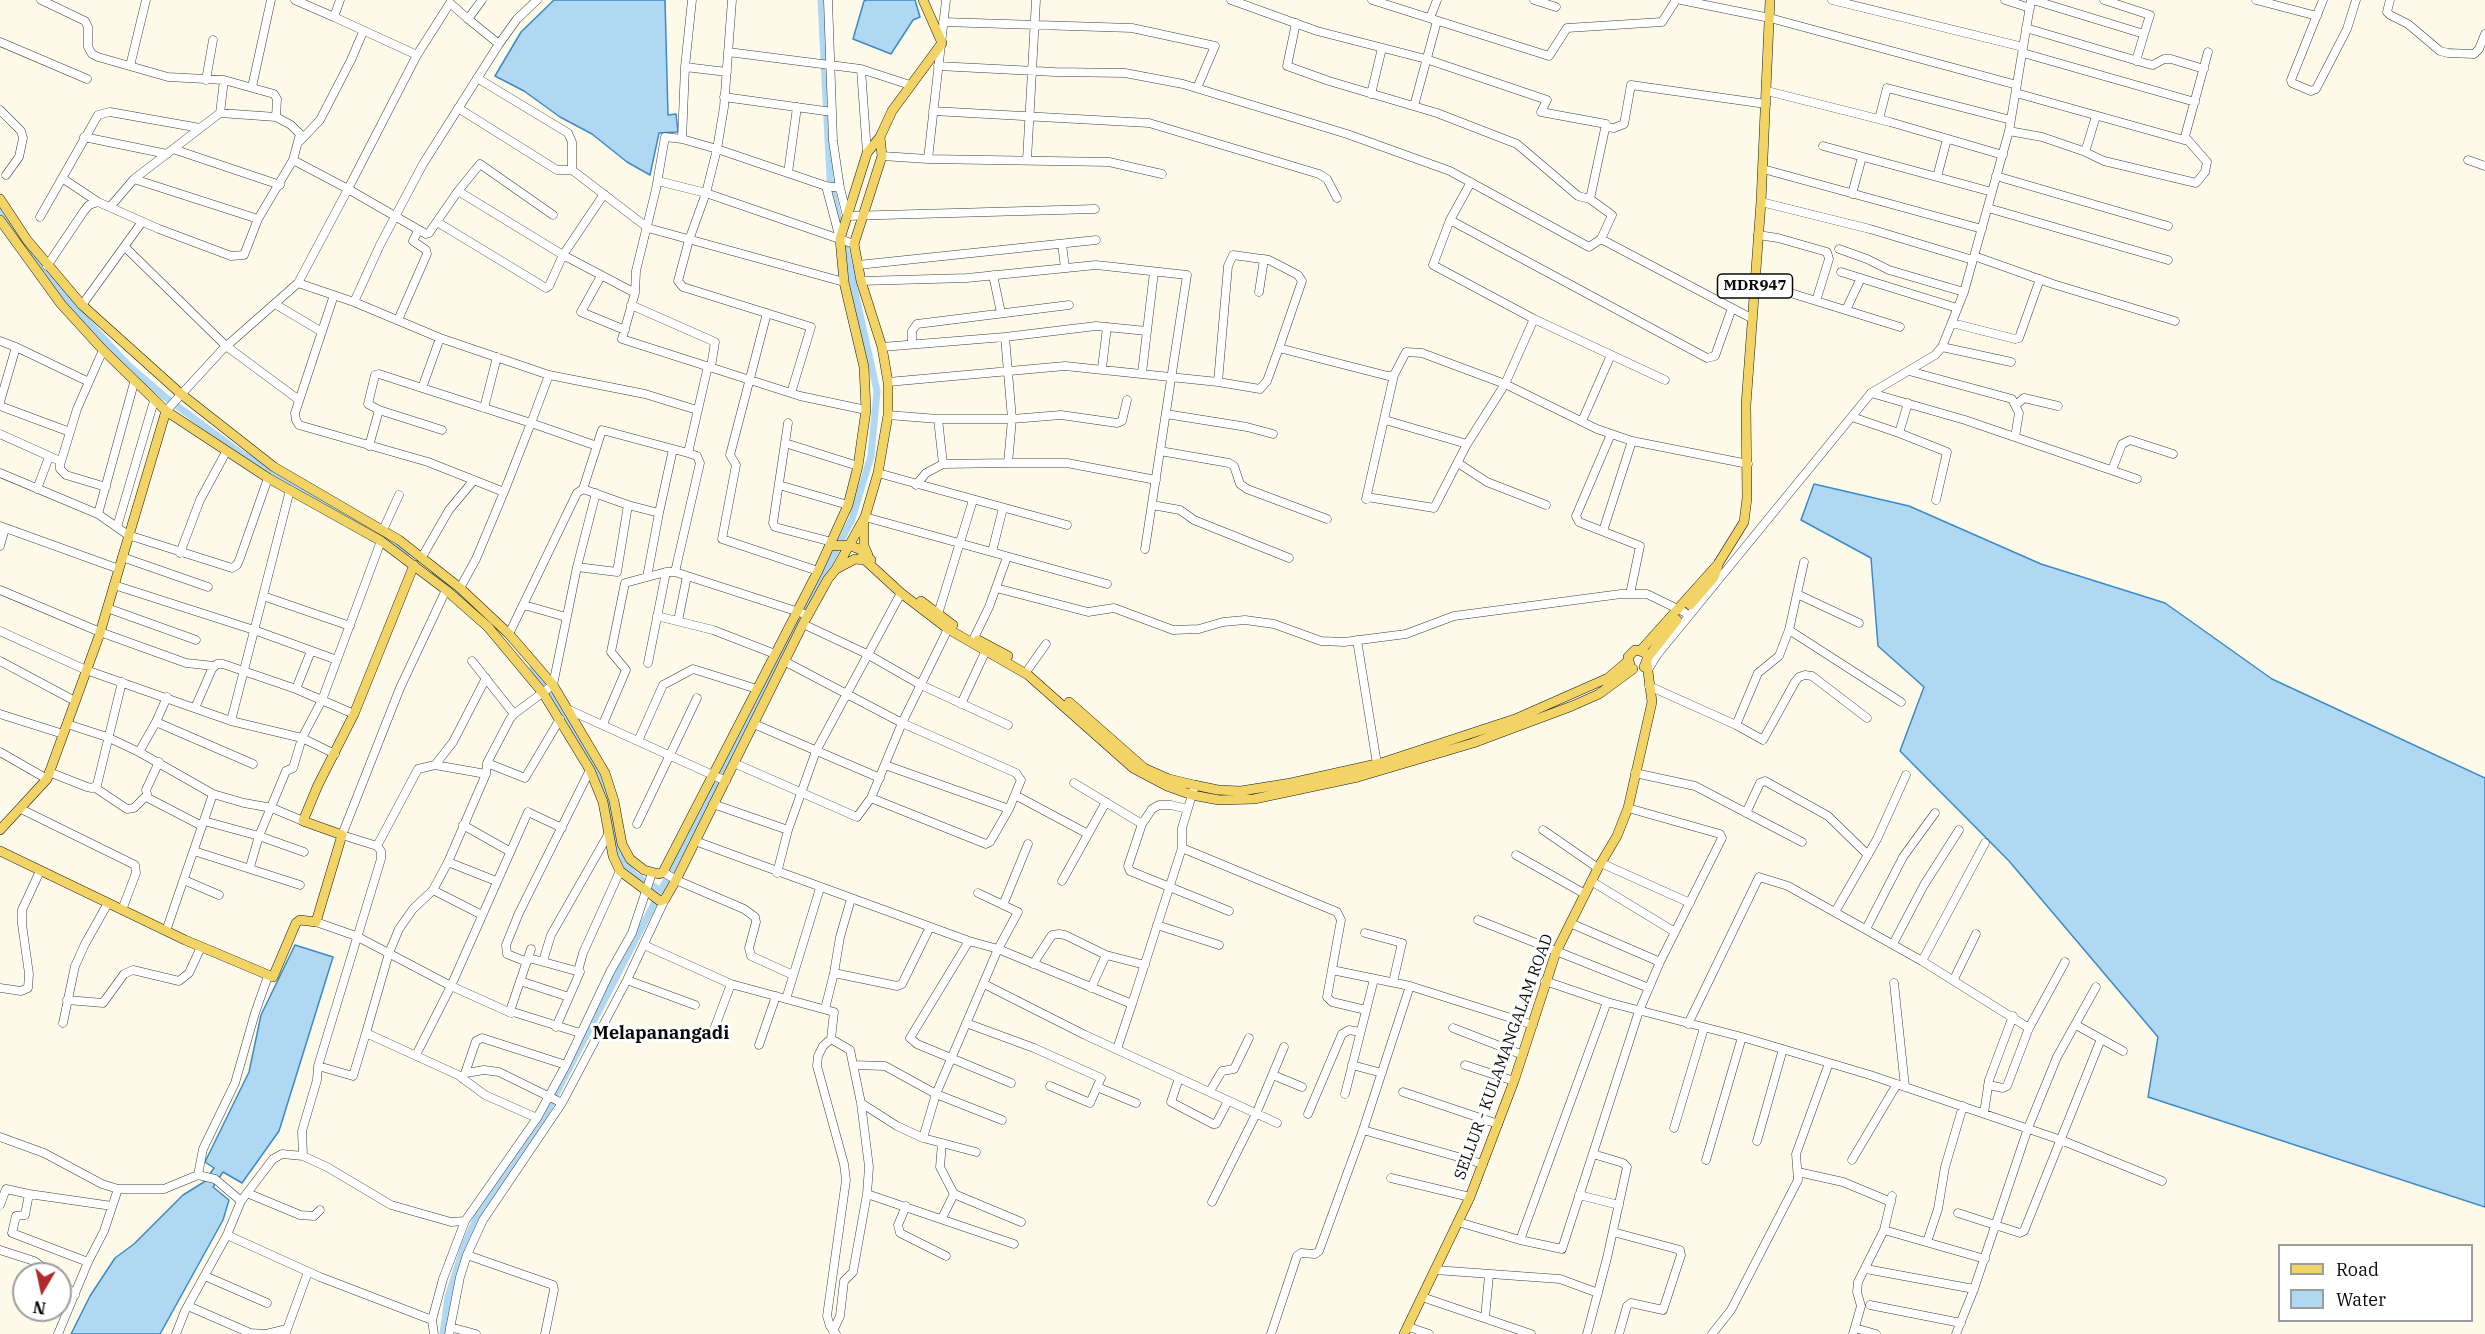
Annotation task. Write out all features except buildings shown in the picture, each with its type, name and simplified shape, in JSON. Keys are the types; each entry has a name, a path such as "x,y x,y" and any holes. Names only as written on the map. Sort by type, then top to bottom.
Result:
{"main road":[{"path":"836,569 858,466 867,410 864,367 844,279 847,216 867,153 880,137 892,111 942,43 923,0"},
{"name":"MDR947","path":"1682,610 1714,577 1718,564 1744,522 1748,464 1746,405 1767,104 1770,0"},
{"path":"845,238 862,215 882,156 880,137"},
{"path":"0,198 10,216 47,266 173,403 226,452 381,541 414,565 488,627 567,709 605,774 614,801 622,844 630,859 644,870 648,883 660,899"},
{"path":"1,224 61,304 154,401 173,403 274,467 383,530 422,557 460,588 509,634 548,689 560,719 590,770 603,802 613,856 620,871 648,883"},
{"path":"845,238 860,273 882,347 888,382 888,415 878,473 865,518 866,559 901,593 948,629 1029,668 1144,768 1219,800 1242,801 1358,777 1473,743 1599,694 1633,667"},
{"path":"844,279 860,273"},
{"path":"0,830 48,775 100,632 128,535 173,403"},
{"path":"669,875 694,841 713,804 719,777 734,763 754,724 784,661 818,571 840,542 865,518"},
{"path":"840,542 938,614 1028,675 1133,768 1167,786 1193,790 1241,791 1291,783 1377,764 1515,720 1633,667 1643,669 1646,660 1682,610"},
{"path":"660,899 669,875 719,777 757,689 775,654 836,569 852,560 866,559"},
{"path":"0,851 201,947 268,976 276,975 296,923 300,920 316,922 342,835 303,822 318,785 354,714 414,565"},
{"path":"1646,660 1682,610"},
{"path":"1646,660 1632,652 1633,667 1649,686"},
{"name":"SELLUR - KULAMANGALAM ROAD","path":"1406,1330 1470,1197 1514,1081 1556,952 1591,881 1617,836 1629,807 1651,710 1646,660"},
{"path":"648,883 659,874 669,875"}],"street":[{"path":"41,0 85,21 88,27 88,47 92,54 168,76 224,80 274,94 277,99 276,117"},
{"path":"130,66 146,0"},
{"path":"252,87 271,0"},
{"path":"295,0 417,55"},
{"path":"334,17 340,0"},
{"path":"468,19 482,0"},
{"path":"354,302 394,217 423,164 499,44 517,19 537,0"},
{"path":"682,139 685,67 692,0"},
{"path":"732,0 717,149 706,193 689,240 678,281 683,287 811,327 791,393"},
{"path":"828,0 833,141 847,216 1095,209"},
{"path":"928,159 946,0"},
{"path":"1027,160 1036,0"},
{"path":"1231,0 1296,23 1426,59 1546,100 1541,112 1606,124 1614,128 1624,124 1631,85 1767,104"},
{"path":"1372,0 1393,3 1434,19 1549,56 1567,28 1662,22 1676,0"},
{"path":"1414,106 1437,0"},
{"path":"1534,0 1556,7"},
{"path":"1682,0 1770,18 2016,89 2096,116 2181,140 2186,138"},
{"path":"1832,0 2023,50 2195,102"},
{"path":"2005,0 2031,2 2144,34"},
{"path":"2104,0 2150,15 2136,61"},
{"path":"2256,0 2279,3 2317,16"},
{"path":"2323,0 2291,80 2292,83 2311,91 2316,88 2347,29 2356,0"},
{"path":"2390,0 2387,12 2408,24 2440,51 2477,53 2485,34"},
{"path":"173,403 226,346 298,283 447,2 499,44"},
{"path":"1646,660 1657,655 1871,393 1935,355 1942,347 1964,292 2009,131 2031,2"},
{"path":"943,22 1132,28 1215,46 1197,88"},
{"path":"938,66 1125,73 1197,88 1347,134 1450,171 1589,247 1601,239 1612,216 1590,199 1578,196 1517,144 1414,106 1287,66 1296,23"},
{"path":"2026,28 2153,65 2164,59 2171,59 2204,69"},
{"path":"62,178 98,202 142,222 231,256 247,252 258,219 280,185 300,141 320,120 363,32"},
{"path":"206,80 213,40"},
{"path":"0,42 87,79"},
{"path":"1371,94 1382,48"},
{"path":"728,52 861,69 910,85"},
{"path":"2186,138 2208,52"},
{"path":"685,67 726,72"},
{"path":"861,69 867,153"},
{"path":"477,78 568,133 572,142 572,170"},
{"path":"220,113 224,80"},
{"path":"1879,119 1887,88 2011,120"},
{"path":"1767,91 1879,119 2002,155"},
{"path":"724,97 832,112"},
{"path":"788,173 797,107"},
{"path":"458,108 557,170 572,170 648,228 844,279"},
{"path":"0,110 21,131 23,138 19,157 6,175"},
{"path":"933,111 1149,123 1319,174 1327,179 1337,198"},
{"path":"40,217 98,115 110,112 200,128"},
{"path":"110,207 134,179 220,113 276,117 297,130 300,141"},
{"path":"2083,151 2086,149 2096,116"},
{"path":"1590,199 1606,126"},
{"path":"2009,131 2042,137 2104,161 2196,183 2205,172 2207,162 2186,138"},
{"path":"84,137 170,151 280,185"},
{"path":"840,188 826,186 717,149 682,139 665,137 648,228 636,271 635,293 622,339 791,393 867,410"},
{"path":"1937,177 1947,139"},
{"path":"1823,146 1992,192"},
{"path":"882,156 1109,162 1162,174"},
{"path":"1852,194 1862,157"},
{"path":"293,160 426,234 477,166 484,165 553,215"},
{"path":"2468,160 2485,166"},
{"path":"1763,169 1982,229"},
{"path":"1996,176 2168,226"},
{"path":"134,179 258,219"},
{"path":"658,181 706,193 845,238"},
{"path":"1471,182 1450,220 1433,265 1534,319 1665,380"},
{"path":"826,186 845,238"},
{"path":"458,191 563,255 635,293"},
{"path":"437,222 543,287 549,286 563,255 604,194"},
{"path":"47,266 89,204 98,202"},
{"path":"1761,202 1973,258 2175,321"},
{"path":"1988,208 2168,260"},
{"path":"1450,220 1707,358 1715,356 1732,308"},
{"path":"82,305 142,222"},
{"path":"398,320 427,254 426,250 413,241 418,231"},
{"path":"1758,235 1778,238 1827,252 1829,259 1816,301"},
{"path":"1601,239 1751,318"},
{"path":"860,273 1096,240"},
{"path":"1062,244 1065,268"},
{"path":"125,247 226,346 299,400"},
{"path":"1839,249 1867,258 1889,270 1964,292"},
{"path":"888,382 1065,366 1171,376 1254,389 1264,387 1302,281 1298,275 1264,259 1233,255 1230,259 1218,382"},
{"path":"1259,292 1264,259"},
{"path":"860,273 993,275 1096,265 1187,275 1145,549"},
{"path":"1142,373 1154,272"},
{"path":"1841,272 1957,308"},
{"path":"993,275 1001,314"},
{"path":"601,276 581,312 625,330"},
{"path":"1846,310 1861,278"},
{"path":"1952,323 2015,339 2019,338 2040,279"},
{"path":"1755,282 1900,327"},
{"path":"298,283 354,302 440,338 549,375 645,394 697,410"},
{"path":"334,296 295,413 300,425 428,462 504,492"},
{"path":"275,304 322,332"},
{"path":"631,305 715,342 688,453"},
{"path":"912,344 912,331 917,324 1069,305"},
{"path":"767,313 730,455 736,465 722,539 818,571"},
{"path":"1534,319 1505,384 1467,444 1434,508 1366,500 1395,375 1402,356 1410,351 1422,353 1505,384 1611,434 1632,441 1748,464"},
{"path":"882,347 1005,337 1096,326 1147,330"},
{"path":"1102,368 1107,327"},
{"path":"1005,337 1012,418 1008,462"},
{"path":"422,388 440,338"},
{"path":"0,341 16,346 89,382"},
{"path":"16,346 0,404 70,432"},
{"path":"1942,347 2011,362"},
{"path":"1279,348 1388,376 1395,375"},
{"path":"103,350 70,432 60,461 60,469 66,475 106,487"},
{"path":"1582,421 1611,355"},
{"path":"484,408 497,357"},
{"path":"1909,371 2012,399 2019,413 2015,437"},
{"path":"442,430 370,407 368,404 375,375 379,374 597,446"},
{"path":"460,588 476,559 504,492 549,375"},
{"path":"98,514 135,383"},
{"path":"1871,393 2015,437 2137,479"},
{"path":"2016,405 2024,398 2058,406"},
{"path":"888,415 938,419 1061,415 1117,423 1122,421 1127,400"},
{"path":"117,527 154,401"},
{"path":"1899,433 1908,403"},
{"path":"369,446 379,410"},
{"path":"1166,414 1247,427 1272,434"},
{"path":"1852,417 1947,452 1936,500"},
{"path":"938,419 943,464"},
{"path":"1385,420 1467,444"},
{"path":"788,423 773,523 775,527 840,542"},
{"path":"509,634 577,493 583,489 602,430 688,453 696,456 700,463 675,572"},
{"path":"0,434 60,461"},
{"path":"1611,434 1576,516 1579,522 1640,546 1630,594"},
{"path":"2112,470 2122,444 2130,440 2173,454"},
{"path":"1603,531 1632,441"},
{"path":"785,443 858,466"},
{"path":"647,577 673,449"},
{"path":"1160,451 1229,463 1234,466 1239,484 1247,489 1327,519"},
{"path":"180,553 200,500 226,452"},
{"path":"37,489 49,457"},
{"path":"916,485 926,473 943,464 1008,462 1067,463 1156,480"},
{"path":"1458,463 1488,482 1546,505"},
{"path":"0,473 98,514 128,535 232,568 237,565 268,478"},
{"path":"878,473 1067,525"},
{"path":"422,557 449,510 474,480"},
{"path":"779,485 848,505"},
{"path":"583,489 659,513"},
{"path":"231,721 290,490"},
{"path":"318,1066 353,1076 389,953 404,919 433,890 448,862 486,774 487,763 514,714 548,689 596,493"},
{"path":"383,530 399,495"},
{"path":"938,614 973,500"},
{"path":"577,567 616,572 628,505"},
{"path":"1152,505 1180,510 1194,520 1289,558"},
{"path":"992,552 1003,508"},
{"path":"865,518 1107,584"},
{"path":"0,546 3,527 118,569"},
{"path":"250,867 286,771 293,768 302,738 322,700 381,541"},
{"path":"122,557 208,587"},
{"path":"975,638 1007,557"},
{"path":"1736,725 1755,678 1761,670 1779,656 1789,630 1804,562"},
{"path":"648,663 666,572"},
{"path":"603,724 626,670 610,652 625,583 666,572 675,572 803,615 921,685 1008,725"},
{"path":"678,621 687,576"},
{"path":"114,585 254,630 337,660"},
{"path":"996,588 1088,612 1114,608 1173,630 1183,631 1223,622 1245,620 1274,624 1322,641 1357,640 1406,634 1454,616 1630,594 1647,594 1682,610"},
{"path":"0,590 100,632 186,663 214,666 223,664 244,670 354,714"},
{"path":"303,1156 302,1131 317,1080 318,1066 381,859 381,851 377,846 342,835 400,688 446,590"},
{"path":"777,873 788,830 816,751 901,593"},
{"path":"1797,594 1858,623"},
{"path":"263,596 350,626"},
{"path":"524,605 566,617"},
{"path":"107,608 196,640"},
{"path":"657,616 713,630 775,654"},
{"path":"734,763 858,817 871,798 902,723 948,629"},
{"path":"1789,630 1901,702"},
{"path":"0,631 86,670 231,721 302,738 335,754"},
{"path":"1357,640 1377,764"},
{"path":"1029,668 1046,644"},
{"path":"961,704 987,648"},
{"path":"296,689 311,651"},
{"path":"0,661 75,701"},
{"path":"472,661 514,714"},
{"path":"784,661 902,723 1016,773 1022,780 1009,809 990,842 986,844 871,798"},
{"path":"195,708 214,666"},
{"path":"638,741 663,685 693,669 757,689"},
{"path":"1649,686 1764,740 1798,677 1804,675 1812,676 1867,718"},
{"path":"435,765 453,742 486,678"},
{"path":"94,787 100,780 107,737 122,682"},
{"path":"140,752 167,698"},
{"path":"637,824 697,698"},
{"path":"567,709 669,757 719,777"},
{"path":"0,714 107,737 159,762 213,794 272,808 303,822"},
{"path":"487,763 525,778 560,719"},
{"path":"156,722 254,764"},
{"path":"754,724 880,778"},
{"path":"0,752 48,775 94,787 127,809 134,808 147,795 147,786 159,762"},
{"path":"377,846 415,773 423,767 435,765 486,774"},
{"path":"885,765 1009,809"},
{"path":"578,971 507,954 506,945 519,913 590,770"},
{"path":"1635,773 1695,786 1802,842"},
{"path":"1835,912 1868,855 1906,775"},
{"path":"1746,813 1760,783 1765,781 1828,816 1868,855"},
{"path":"1074,783 1142,824"},
{"path":"1117,1049 1182,848 1182,828 1193,790"},
{"path":"166,931 213,794"},
{"path":"147,795 156,803 203,824 260,836 304,852"},
{"path":"1015,795 1088,834"},
{"path":"1062,881 1106,802"},
{"path":"713,804 788,830"},
{"path":"1187,809 1171,805 1159,805 1152,809 1142,824 1129,869 1229,910"},
{"path":"1458,1222 1520,1240 1562,1249 1639,1011 1660,962 1722,838 1720,834 1629,807"},
{"path":"21,808 135,865 136,873 122,910"},
{"path":"416,1055 451,986 509,850 528,812 562,828"},
{"path":"1866,929 1904,857 1935,813"},
{"path":"463,825 509,850"},
{"path":"1543,830 1600,866 1690,903"},
{"path":"1893,944 1924,885 1959,830"},
{"path":"543,961 551,935 608,835"},
{"path":"694,841 777,873 969,941 998,949 1132,1004"},
{"path":"1922,961 1985,843"},
{"path":"1002,905 1028,844"},
{"path":"1182,848 1337,912 1341,920 1327,997 1329,1000 1366,1010"},
{"path":"194,851 250,867 300,885"},
{"path":"1515,855 1585,894"},
{"path":"448,862 496,881"},
{"path":"0,988 21,991 28,988 29,974 22,910 40,871"},
{"path":"556,1027 580,973 578,971 583,953 620,871"},
{"path":"669,875 755,916 756,922 749,948 751,956 793,975"},
{"path":"1688,1024 1759,877 1788,886 1893,944 1954,979 2029,1028"},
{"path":"184,880 219,895"},
{"path":"1591,881 1675,932"},
{"path":"434,1334 432,1320 443,1279 465,1221 537,1118 550,1095 632,933 648,883"},
{"path":"786,999 820,888"},
{"path":"433,890 482,915"},
{"path":"922,1138 936,1094 966,1023 998,949 1018,912 978,893"},
{"path":"476,1334 449,1330 467,1255 483,1220 560,1102 627,980 644,945 660,899"},
{"path":"825,1009 840,937 851,899"},
{"path":"63,1023 80,955 108,903"},
{"path":"1478,920 1649,988"},
{"path":"316,922 356,936 451,986 511,1013 580,1033"},
{"path":"1570,922 1660,962"},
{"path":"1157,925 1219,945"},
{"path":"834,974 897,986 902,984 930,927"},
{"path":"1365,933 1402,943 1393,982"},
{"path":"1033,964 1052,936 1059,934 1106,955 1144,965"},
{"path":"1954,979 1976,934"},
{"path":"969,941 910,1038 917,1044 1011,1083"},
{"path":"644,945 731,984 834,1012 831,1039 818,1056 817,1066 844,1164 846,1180 827,1316 835,1332"},
{"path":"67,1000 103,1003 124,974 133,970 179,981 189,973 201,947"},
{"path":"511,1013 510,1010 531,949"},
{"path":"1091,988 1106,955"},
{"path":"1988,1085 2003,1088 2007,1086 2029,1028 2065,962"},
{"path":"1332,970 1410,986 1533,1025"},
{"path":"198,1175 203,1149 235,1083 268,976"},
{"path":"1345,1094 1374,978"},
{"path":"627,980 695,1005"},
{"path":"520,981 569,997"},
{"path":"1545,981 1607,1002 1742,1037 1901,1085 2061,1140 2162,1181"},
{"path":"1852,1160 1901,1085 1894,983"},
{"path":"713,1032 731,984"},
{"path":"984,984 1277,1123"},
{"path":"1272,1334 1297,1256 1301,1253 1315,1254 1319,1251 1363,1131 1410,986"},
{"path":"1956,1334 1985,1259 2028,1128 2058,1057 2096,987"},
{"path":"759,1045 776,996"},
{"path":"1520,1240 1607,1002"},
{"path":"1984,1113 1988,1085 2013,1016"},
{"path":"966,1023 1034,1048 1101,1078 1090,1103 1050,1086"},
{"path":"2076,1024 2123,1051"},
{"path":"1454,1028 1523,1055"},
{"path":"1674,1128 1704,1028"},
{"path":"1308,1113 1342,1034 1349,1030 1360,1032"},
{"path":"366,1033 464,1076 484,1095 537,1118"},
{"path":"1706,1160 1742,1037"},
{"path":"464,1076 476,1041 482,1038 566,1065"},
{"path":"1210,1091 1222,1071 1234,1069 1249,1038"},
{"path":"831,1039 850,1050 861,1103 868,1167 867,1194 853,1272 844,1281 840,1316 835,1332"},
{"path":"1958,1213 2020,1233 2024,1231 2100,1039"},
{"path":"1212,1202 1256,1114 1284,1047"},
{"path":"1757,1141 1783,1049"},
{"path":"1712,1334 1731,1310 1798,1180 1795,1165 1796,1154 1828,1063"},
{"path":"854,1065 885,1066 936,1094 1002,1120"},
{"path":"1352,1065 1382,1073"},
{"path":"1466,1065 1514,1081"},
{"path":"464,1076 484,1070 498,1072 550,1095 560,1102"},
{"path":"1273,1075 1302,1087"},
{"path":"1179,1078 1171,1101 1213,1125 1216,1124 1228,1101"},
{"path":"1097,1087 1136,1103"},
{"path":"1403,1092 1498,1124"},
{"path":"861,1103 897,1126 922,1138 976,1152"},
{"path":"1927,1242 1938,1209 1944,1167 1963,1106"},
{"path":"1363,1131 1483,1164"},
{"path":"0,1137 44,1153 102,1184 118,1189 164,1189 198,1175 216,1179 241,1201"},
{"path":"942,1143 940,1167 954,1194 1021,1222"},
{"path":"176,1334 188,1306 227,1235 241,1201 273,1159 282,1154 303,1156 327,1167 391,1205 451,1222 465,1221"},
{"path":"1587,1334 1613,1232 1626,1164 1593,1154"},
{"path":"1798,1172 1843,1182 1891,1199 1884,1230 1857,1287 1861,1300 1854,1331 1876,1334"},
{"path":"1391,1178 1470,1197"},
{"path":"0,1205 6,1189 112,1206"},
{"path":"58,1334 88,1263 104,1232 118,1189"},
{"path":"247,1193 300,1215 314,1216 320,1210"},
{"path":"29,1194 25,1215 16,1216 12,1233 88,1263"},
{"path":"867,1194 1014,1244"},
{"path":"942,1218 954,1194"},
{"path":"1579,1196 1619,1205"},
{"path":"906,1206 898,1225 900,1233 946,1256"},
{"path":"1884,1230 1985,1259"},
{"path":"1613,1232 1680,1250 1681,1255 1663,1310 1631,1303 1627,1306 1619,1334"},
{"path":"227,1235 308,1272 432,1320"},
{"path":"0,1250 35,1262"},
{"path":"467,1255 553,1285 545,1334"},
{"path":"1866,1269 1974,1289"},
{"path":"1435,1270 1566,1280 1598,1293"},
{"path":"188,1306 250,1333 287,1332 308,1272"},
{"path":"1485,1318 1489,1275"},
{"path":"204,1276 267,1303"},
{"path":"72,1292 75,1295"},
{"path":"1422,1297 1531,1334"},
{"path":"1870,1305 1961,1323"},
{"path":"1406,1330 1429,1334"}],"water":[{"path":"554,0 665,0 668,115 676,114 678,132 659,133 650,175 627,162 592,134 560,117 524,91 495,76 521,32"},
{"path":"915,0 920,17 913,20 891,54 853,39 864,1"},
{"path":"1814,484 1909,506 2041,564 2165,603 2272,679 2485,778 2485,1207 2148,1097 2158,1037 2009,861 1900,751 1924,687 1878,646 1871,558 1801,520"},
{"path":"295,945 333,957 279,1131 242,1183 223,1172 213,1187 229,1200 223,1220 160,1334 71,1334 90,1296 115,1258 134,1244 183,1195 204,1182 214,1168 205,1162 249,1072 261,1015"}],"waterway":[{"path":"821,0 830,178 840,227"},
{"path":"0,211 29,252 72,305 129,366 165,397 242,454 365,525"},
{"path":"443,1334 448,1297 464,1246 477,1217 539,1127 852,519 871,456 877,391 845,247"},
{"path":"388,538 408,552"},
{"path":"435,574 479,612"},
{"path":"533,668 551,692 603,781 616,843 623,863 636,876 660,890"}],"district":[{"name":"Melapanangadi","path":"661,1034"}]}
